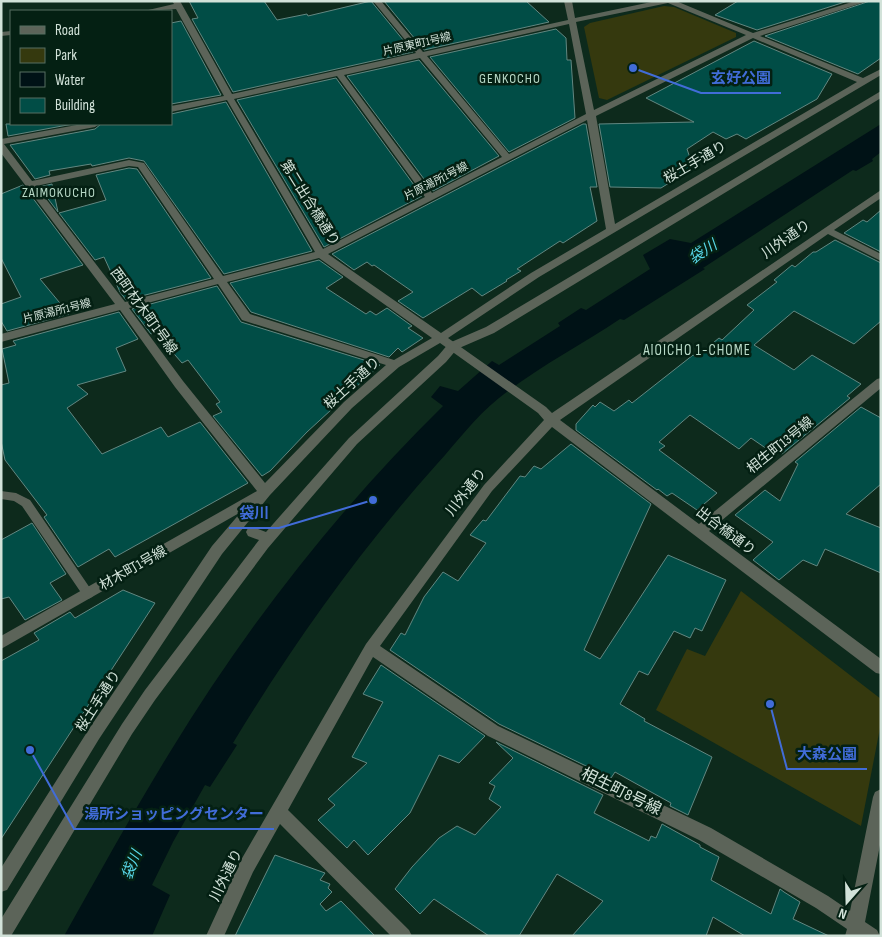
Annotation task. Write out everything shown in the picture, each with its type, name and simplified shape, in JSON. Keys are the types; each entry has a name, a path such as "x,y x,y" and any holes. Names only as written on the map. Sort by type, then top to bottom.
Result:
{"street":[{"path":"377,1 508,159"},
{"path":"568,1 612,228"},
{"path":"669,1 863,81"},
{"name":"片原東町1号線","path":"172,109 669,1"},
{"name":"片原湯所1号線","path":"1,338 321,254 591,115 751,36 864,1"},
{"path":"152,10 179,3"},
{"name":"第二出合橋通り","path":"179,3 229,97 321,254 453,346 542,410 552,420"},
{"name":"桜土手通り","path":"1,884 94,734 217,550 265,492 348,405 395,364 440,338 535,275 881,71"},
{"path":"339,74 431,198"},
{"path":"1,936 59,838 136,715 243,569 353,441 442,359 453,346 490,330 666,219 881,94"},
{"path":"1,142 89,125"},
{"name":"西町材木町1号線","path":"1,146 123,307 178,384 265,492"},
{"path":"30,184 129,164 141,165 246,317 395,364"},
{"name":"川外通り","path":"216,936 247,866 371,648 488,488 552,420 881,193"},
{"path":"827,230 881,258"},
{"name":"相生町13号線","path":"699,532 881,382"},
{"name":"出合橋通り","path":"552,420 881,668"},
{"name":"材木町1号線","path":"1,643 265,492"},
{"path":"253,532 268,538"},
{"name":"相生町8号線","path":"371,648 492,731 705,834 822,902 855,930 871,936"},
{"path":"855,930 881,797"},
{"path":"278,811 402,936"}],"lane":[{"path":"1,495 16,497 26,503 88,594"}],"green space":[{"path":"664,6 674,7 736,33 736,37 607,100 599,98 584,27 590,23"},
{"path":"741,591 881,699 881,723 861,826 656,710 687,649 705,656"}],"water":[{"path":"881,124 881,152 872,159 873,161 856,171 853,170 703,268 705,269 624,320 620,319 543,367 513,387 482,413 354,564 279,670 233,743 237,745 210,787 205,785 173,842 152,885 170,895 152,936 64,936 116,843 199,705 262,615 331,528 404,445 443,406 431,397 440,386 458,391 492,361 499,365 560,326 558,323 581,308 586,310 650,269 643,255 670,239 691,243"}],"building":[{"path":"189,1 264,1 277,20 307,14 308,16 371,1 413,52 233,92 192,19 198,18"},
{"path":"384,1 526,1 549,22 424,50"},
{"path":"738,1 848,1 757,30 715,15"},
{"path":"870,1 881,1 881,58 858,74 765,36"},
{"path":"181,21 221,95 172,104 172,23"},
{"path":"556,29 566,38 567,60 571,60 575,118 509,152 430,57"},
{"path":"754,41 832,74 817,99 746,139 737,134 726,139 713,132 687,149 693,167 689,167 690,170 661,188 610,187 599,124 694,122 646,98"},
{"path":"419,60 499,156 433,191 347,76"},
{"path":"336,78 422,196 324,247 237,100"},
{"path":"226,102 312,251 224,274 144,161 129,158 92,166 91,164 49,171 50,175 35,179 10,145 95,129 100,125 172,125 172,114"},
{"path":"6,124 68,125 8,136"},
{"path":"586,124 597,187 590,187 597,221 563,243 560,241 517,269 521,271 482,296 472,288 423,318 398,301 413,292 374,265 372,266 367,262 354,270 332,254"},
{"path":"129,168 137,169 211,278 126,300 120,292 104,257 95,260 59,213 106,200 96,175"},
{"path":"52,184 58,212 39,187"},
{"path":"23,185 83,265 40,279 69,314 7,331 1,321 1,304 21,297 1,258 1,194"},
{"path":"881,210 881,252 844,233 863,220 867,222"},
{"path":"835,240 881,263 881,321 854,344 794,311 754,345 794,370 812,355 861,384 847,396 850,398 782,454 770,447 767,449 751,438 739,449 690,415 659,442 665,446 659,450 717,493 697,510 672,493 667,496 657,490 576,430 576,424 593,405 595,407 600,402 614,411 629,400 632,403 693,355 696,357 719,338 722,340 754,310 747,305 777,282 774,280 792,265 795,267 813,252"},
{"path":"319,260 343,277 326,288 366,314 370,311 376,315 387,308 412,326 408,328 423,338 402,352 398,348 389,357 251,312 230,283"},
{"path":"217,286 241,322 380,365 307,432 270,471 262,476 213,416 222,412 216,404 220,402 188,360 182,363 155,332 151,334 132,309"},
{"path":"119,312 138,339 116,348 126,371 77,385 88,394 67,408 102,454 161,427 168,437 200,422 248,483 115,557 109,549 78,567 44,517 47,515 5,460 1,441 1,385 9,383 2,349 16,345 13,341"},
{"path":"861,407 881,418 881,484 846,514 881,528 881,573 825,549 817,566 803,560 779,580 753,560 773,542 735,515 765,490 780,501 798,464 795,462"},
{"path":"571,444 651,504 584,650 600,659 668,555 726,580 702,631 695,628 690,638 674,631 648,675 639,671 620,704 645,719 644,721 712,757 688,815 670,806 671,803 615,772 611,778 499,724 390,650 401,633 405,635 424,597 443,572 458,581 486,543 470,535 483,520 486,521 520,476 525,477 534,466 541,469"},
{"path":"32,523 66,574 50,583 62,600 25,620 9,597 1,599 1,540"},
{"path":"123,590 155,603 1,839 1,661 39,640 34,633 70,612 75,618"},
{"path":"381,665 485,736 459,763 439,755 410,813 368,855 354,840 347,848 318,820 335,805 328,799 367,763 352,757 383,702 363,694"},
{"path":"496,742 603,795 594,813 649,841 651,836 656,838 662,824 700,845 700,847 719,857 711,880 771,914 780,889 800,902 793,919 829,936 745,936 713,917 706,936 572,936 603,901 557,874 519,936 489,936 434,899 420,914 395,889 439,838 457,826 475,835 501,807 489,799 495,786 489,783 513,758"},
{"path":"275,855 325,873 320,880 330,884 328,888 332,892 320,904 326,911 341,901 375,936 235,936"}],"place":[{"name":"玄好公園","path":"633,68"},
{"name":"袋川","path":"373,500"},
{"name":"大森公園","path":"770,704"},
{"name":"湯所ショッピングセンター","path":"30,750"}],"district":[{"name":"GENKOCHO","path":"510,78"},
{"name":"ZAIMOKUCHO","path":"59,192"},
{"name":"AIOICHO 1-CHOME","path":"697,350"}]}
